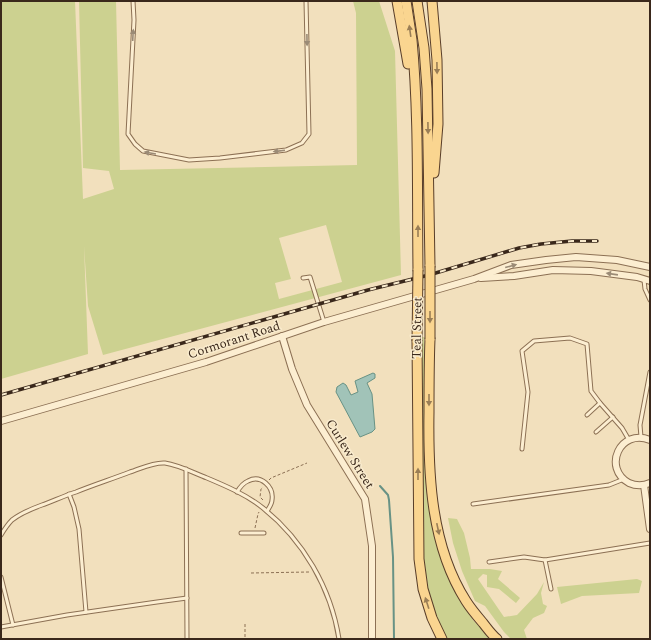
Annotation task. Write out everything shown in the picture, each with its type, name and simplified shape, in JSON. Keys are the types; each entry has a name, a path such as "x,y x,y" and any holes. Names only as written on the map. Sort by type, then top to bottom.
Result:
{"main road":[{"path":"396,1 407,59 417,151"},
{"name":"Teal Street","path":"406,1 413,54 417,151 419,559 423,589 432,618 442,639"},
{"name":"Teal Street","path":"417,1 424,48 427,89 430,218 429,447 434,506 438,529 447,562 457,586 474,613 496,639"},
{"path":"430,218 438,124 437,60 432,1"}],"street":[{"name":"Cormorant Road","path":"1,421 206,362 324,322 474,279 512,265 576,257 617,260 650,267"},
{"name":"Cormorant Road","path":"474,279 561,270 591,271 637,277 647,280"},
{"name":"Curlew Street","path":"282,336 292,369 307,405 365,499 372,546 372,639"},
{"path":"650,440 641,437 629,440 621,447 616,458 617,469 624,479 633,484 647,484 650,529"}],"lane":[{"path":"132,1 134,20 128,134 142,151 189,160 286,150 302,143 309,134 306,1"},
{"path":"303,278 310,277 324,322"},
{"path":"647,280 645,289 650,300"},
{"path":"522,449 528,392 522,352 534,341 570,338 587,344 591,391 622,428 629,440"},
{"path":"641,437 640,425 650,372"},
{"path":"587,415 600,403"},
{"path":"596,432 613,417"},
{"path":"1,534 12,520 24,512 69,494 152,464 163,463 176,465 237,492 263,508 281,524 312,564 328,597 339,639"},
{"path":"186,469 187,639"},
{"path":"237,492 241,486 249,480 258,478 266,483 271,488 273,499 267,512"},
{"path":"473,504 609,485 624,479"},
{"path":"69,494 74,507 79,529 86,612"},
{"path":"241,533 264,533"},
{"path":"489,562 524,556 545,560 650,543"},
{"path":"545,560 550,588"},
{"path":"1,577 13,625"},
{"path":"1,627 67,614 187,598"}],"path":[{"path":"251,573 309,572"},
{"path":"245,624 245,639"}],"green space":[{"path":"1,1 75,1 83,199 114,189 109,171 83,168 79,1 116,1 120,170 357,165 356,13 353,1 379,1 395,51 401,275 103,355 88,306 84,246 88,354 1,379","holes":["326,225 342,282 279,299 275,283 291,279 279,238"]},
{"path":"421,337 424,337 425,467 428,491 461,600 473,620 491,639 448,639 430,600 423,554 422,531"},
{"path":"448,518 457,519 464,533 471,569 490,569 502,571 498,579 520,598 516,603 499,589 487,587 487,575 483,574 478,579 504,617 517,615 537,594 544,582 541,593 543,604 547,606 544,613 533,618 524,630 527,639 511,639 485,606 475,601 462,571 453,543"},
{"path":"637,579 642,581 639,593 582,596 561,604 557,587"}],"water":[{"path":"373,373 375,374 375,378 367,383 372,394 375,429 372,432 360,437 336,392 337,387 343,383 346,385 351,395 358,392 355,381"}],"waterway":[{"path":"380,486 388,495 389,500 393,557 394,639"}],"railway":[{"path":"1,395 368,290 429,275 519,248 572,241 597,241"}]}
